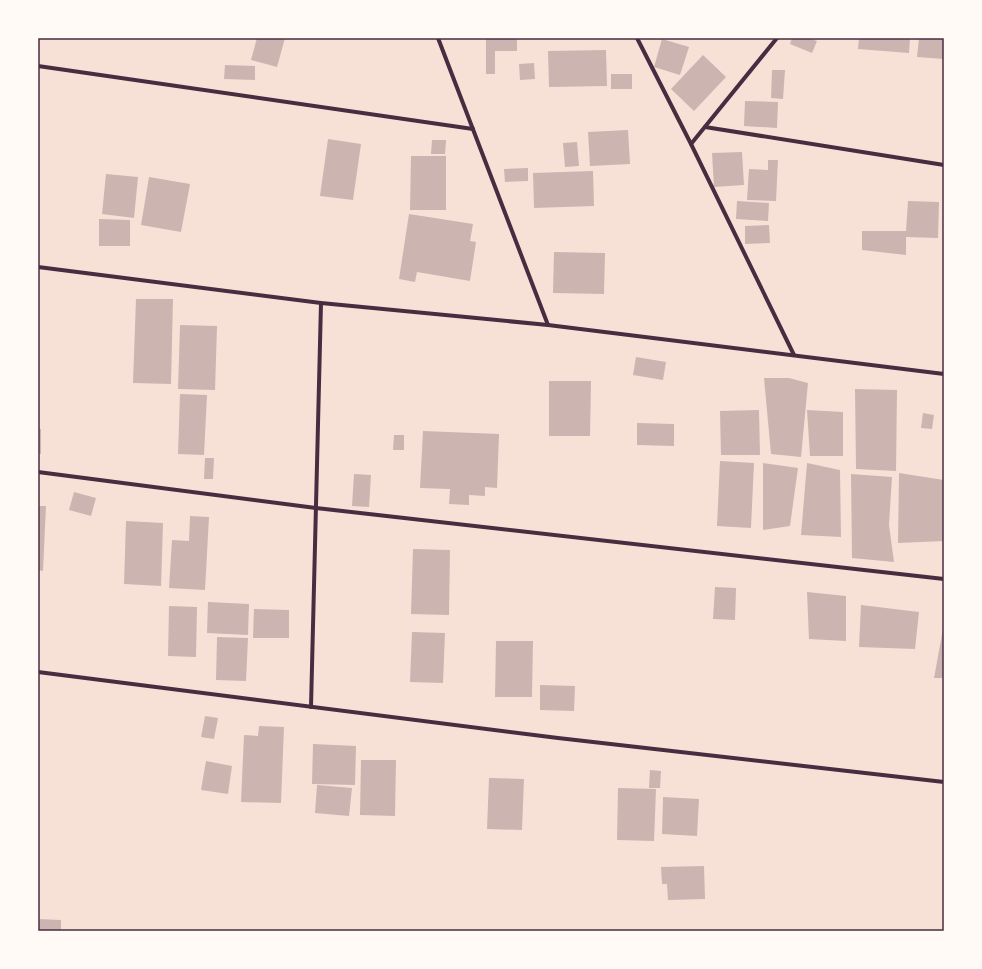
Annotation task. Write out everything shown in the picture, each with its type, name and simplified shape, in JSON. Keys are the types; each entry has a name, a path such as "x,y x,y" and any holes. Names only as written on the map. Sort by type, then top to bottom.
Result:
{"street":[{"path":"438,38 548,325"},
{"path":"637,38 692,144 794,355"},
{"path":"692,144 776,38"},
{"path":"38,66 473,129"},
{"path":"705,127 944,165"},
{"path":"38,267 321,303 548,325 944,374"},
{"path":"311,707 321,303"},
{"path":"38,472 316,508 944,579"},
{"path":"38,672 558,738 944,782"}],"building":[{"path":"257,38 285,38 277,67 251,60"},
{"path":"486,38 517,38 517,51 495,51 495,74 486,74"},
{"path":"792,38 808,38 817,41 812,53 790,44"},
{"path":"859,38 910,38 909,53 858,49"},
{"path":"919,38 944,38 944,59 917,57"},
{"path":"662,39 689,47 680,75 654,67"},
{"path":"606,50 607,86 549,87 548,51"},
{"path":"703,55 726,77 694,111 671,89"},
{"path":"534,63 535,79 520,80 519,64"},
{"path":"225,65 255,66 255,80 224,79"},
{"path":"772,70 785,70 783,99 771,98"},
{"path":"611,74 632,74 632,89 611,89"},
{"path":"745,101 778,102 777,128 744,126"},
{"path":"628,130 630,164 590,166 588,132"},
{"path":"328,139 361,144 353,200 320,196"},
{"path":"432,140 446,140 445,154 431,154"},
{"path":"577,142 579,166 565,167 563,143"},
{"path":"742,152 744,185 714,187 712,153"},
{"path":"411,156 446,156 446,210 410,210"},
{"path":"768,160 778,160 776,201 747,200 749,169 768,170"},
{"path":"528,168 528,181 505,182 504,169"},
{"path":"593,171 594,206 534,208 533,173"},
{"path":"106,174 138,177 134,218 102,214"},
{"path":"149,177 190,184 181,232 141,225"},
{"path":"737,201 769,203 768,221 736,219"},
{"path":"908,201 939,202 938,238 906,237 906,255 862,250 862,231 906,231"},
{"path":"409,214 473,224 470,241 476,242 470,281 417,272 415,282 399,279"},
{"path":"99,219 130,220 130,246 99,246"},
{"path":"769,225 770,243 745,244 745,226"},
{"path":"554,252 605,253 604,294 553,293"},
{"path":"136,299 173,299 171,384 133,383"},
{"path":"180,325 217,326 215,390 178,389"},
{"path":"636,357 666,362 663,380 633,375"},
{"path":"764,378 789,378 808,383 801,457 771,454"},
{"path":"549,381 591,381 590,436 549,436"},
{"path":"855,389 897,390 896,471 856,469"},
{"path":"180,394 207,395 204,455 178,454"},
{"path":"759,410 760,455 721,455 720,411"},
{"path":"807,410 843,412 843,456 810,456"},
{"path":"923,413 934,415 932,429 921,428"},
{"path":"637,423 674,424 674,446 637,445"},
{"path":"38,429 41,429 41,454 38,454"},
{"path":"423,431 499,434 497,488 485,487 485,496 469,495 469,505 449,504 450,489 420,488"},
{"path":"394,435 404,435 404,450 393,450"},
{"path":"205,458 214,458 213,479 204,479"},
{"path":"720,461 754,463 751,528 717,526"},
{"path":"763,463 798,468 790,526 763,530"},
{"path":"807,463 840,470 841,537 801,535"},
{"path":"899,473 944,480 944,541 898,543"},
{"path":"354,474 371,475 369,507 352,506"},
{"path":"851,474 892,477 889,525 894,562 852,558"},
{"path":"74,492 96,498 91,516 69,510"},
{"path":"38,506 46,506 43,571 38,570"},
{"path":"190,516 209,517 205,590 169,588 172,540 189,541"},
{"path":"126,521 163,523 161,586 124,584"},
{"path":"413,549 450,550 449,615 411,614"},
{"path":"715,587 736,588 735,620 713,619"},
{"path":"807,592 846,596 846,641 809,639"},
{"path":"208,602 249,604 248,635 207,633"},
{"path":"861,605 919,612 915,649 859,647"},
{"path":"169,606 197,607 196,657 168,656"},
{"path":"254,609 289,610 289,638 253,638"},
{"path":"943,629 944,678 934,678"},
{"path":"412,632 445,633 443,683 410,682"},
{"path":"217,637 248,638 246,681 216,680"},
{"path":"496,641 533,641 532,697 495,697"},
{"path":"540,685 575,686 574,711 540,710"},
{"path":"205,716 218,718 214,739 201,737"},
{"path":"259,726 284,727 281,803 241,802 244,735 258,736"},
{"path":"313,744 356,746 355,785 312,784"},
{"path":"361,760 396,760 395,816 360,815"},
{"path":"206,761 232,766 228,794 201,790"},
{"path":"650,770 661,771 660,788 649,788"},
{"path":"489,778 524,779 522,830 487,829"},
{"path":"317,785 352,788 349,816 315,813"},
{"path":"618,788 656,789 654,841 617,840"},
{"path":"663,797 699,799 697,836 662,834"},
{"path":"704,866 705,899 668,900 667,884 662,884 661,867"},
{"path":"38,919 61,920 61,931 38,931"}]}
